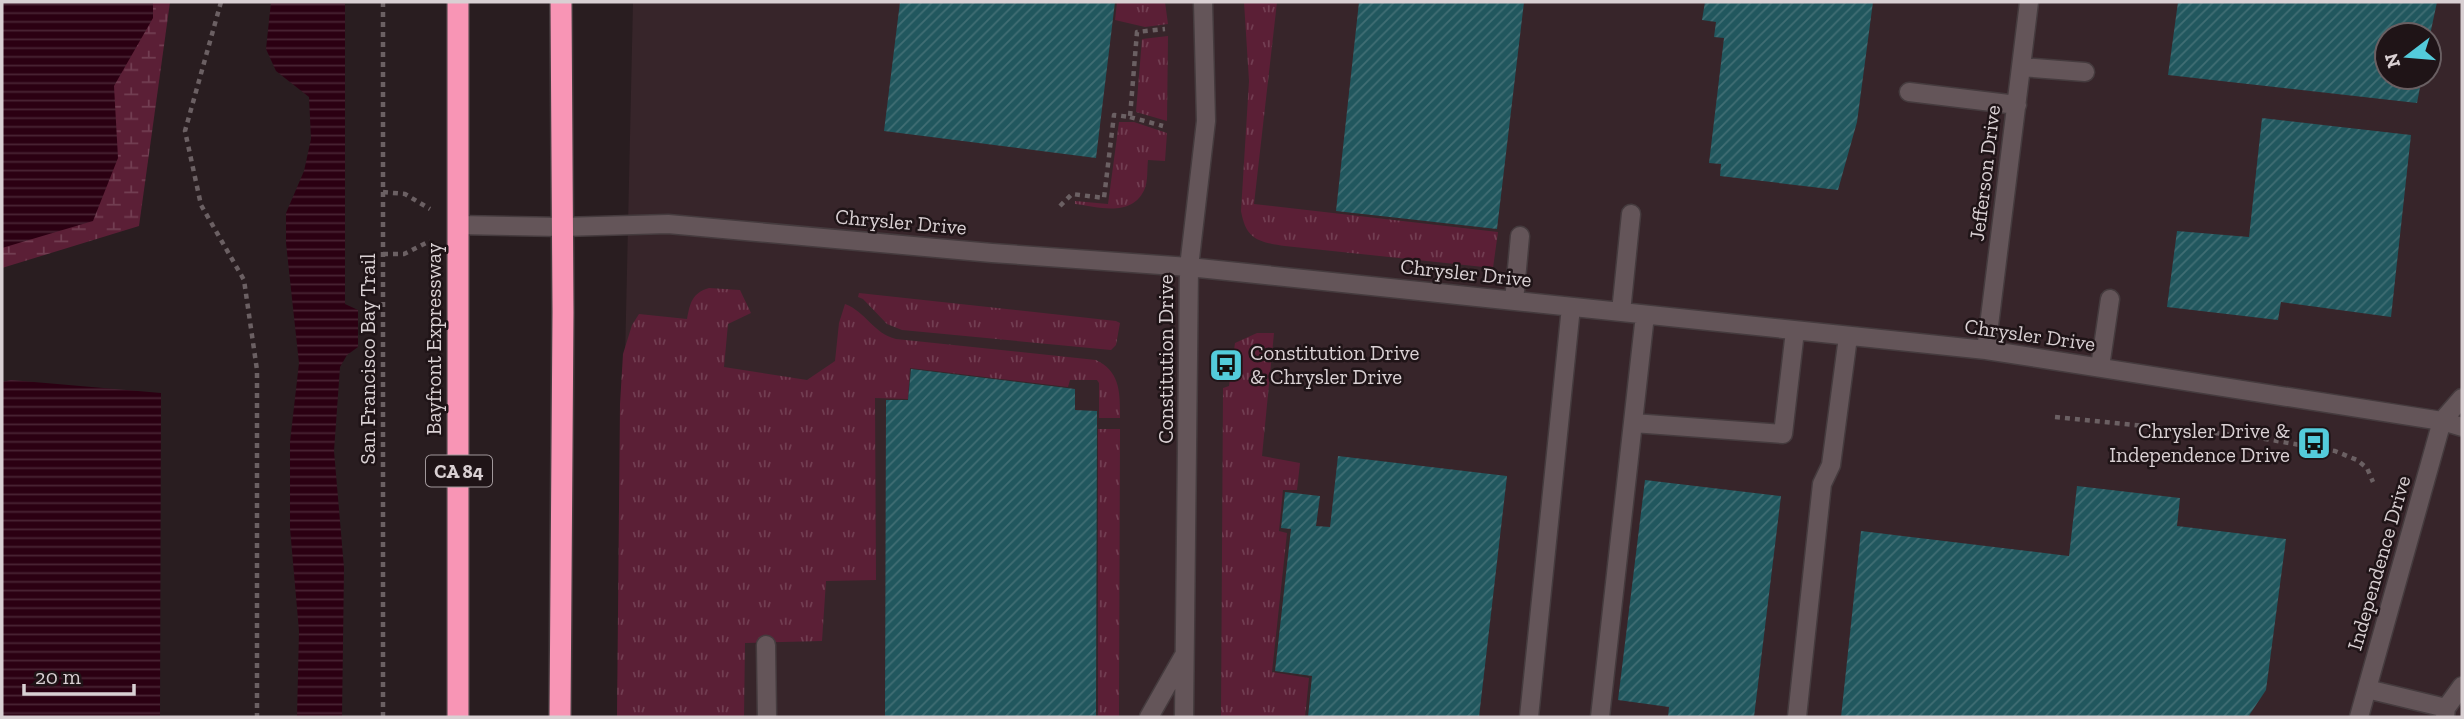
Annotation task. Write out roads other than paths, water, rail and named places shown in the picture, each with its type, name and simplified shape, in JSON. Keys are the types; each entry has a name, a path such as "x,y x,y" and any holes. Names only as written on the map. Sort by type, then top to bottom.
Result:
{"highway":[{"name":"Bayfront Expressway","path":"458,2 458,717"},
{"path":"560,717 561,2"}],"street":[{"name":"Constitution Drive","path":"1184,717 1189,267 1206,121 1203,2"},
{"name":"Jefferson Drive","path":"1986,350 2029,2"},
{"path":"2021,66 2085,72"},
{"path":"1909,92 2017,105"},
{"path":"1621,312 1631,215"},
{"name":"Chrysler Drive","path":"458,225 562,227 668,224 979,252 1189,267 1986,350 2442,421 2462,428"},
{"path":"1514,301 1520,236"},
{"path":"2100,368 2110,299"},
{"path":"1529,717 1571,307"},
{"path":"1600,717 1645,315"},
{"path":"1633,423 1783,434 1795,331"},
{"path":"1797,717 1822,484 1831,465 1848,337"},
{"path":"2442,421 2462,398"},
{"name":"Independence Drive","path":"2359,717 2442,421"},
{"path":"766,645 767,717"},
{"path":"1149,717 1185,654"},
{"path":"2367,689 2446,713 2462,686"}],"place":[{"name":"Constitution Drive & Chrysler Drive","path":"1226,365"},
{"name":"Chrysler Drive & Independence Drive","path":"2314,443"}]}
